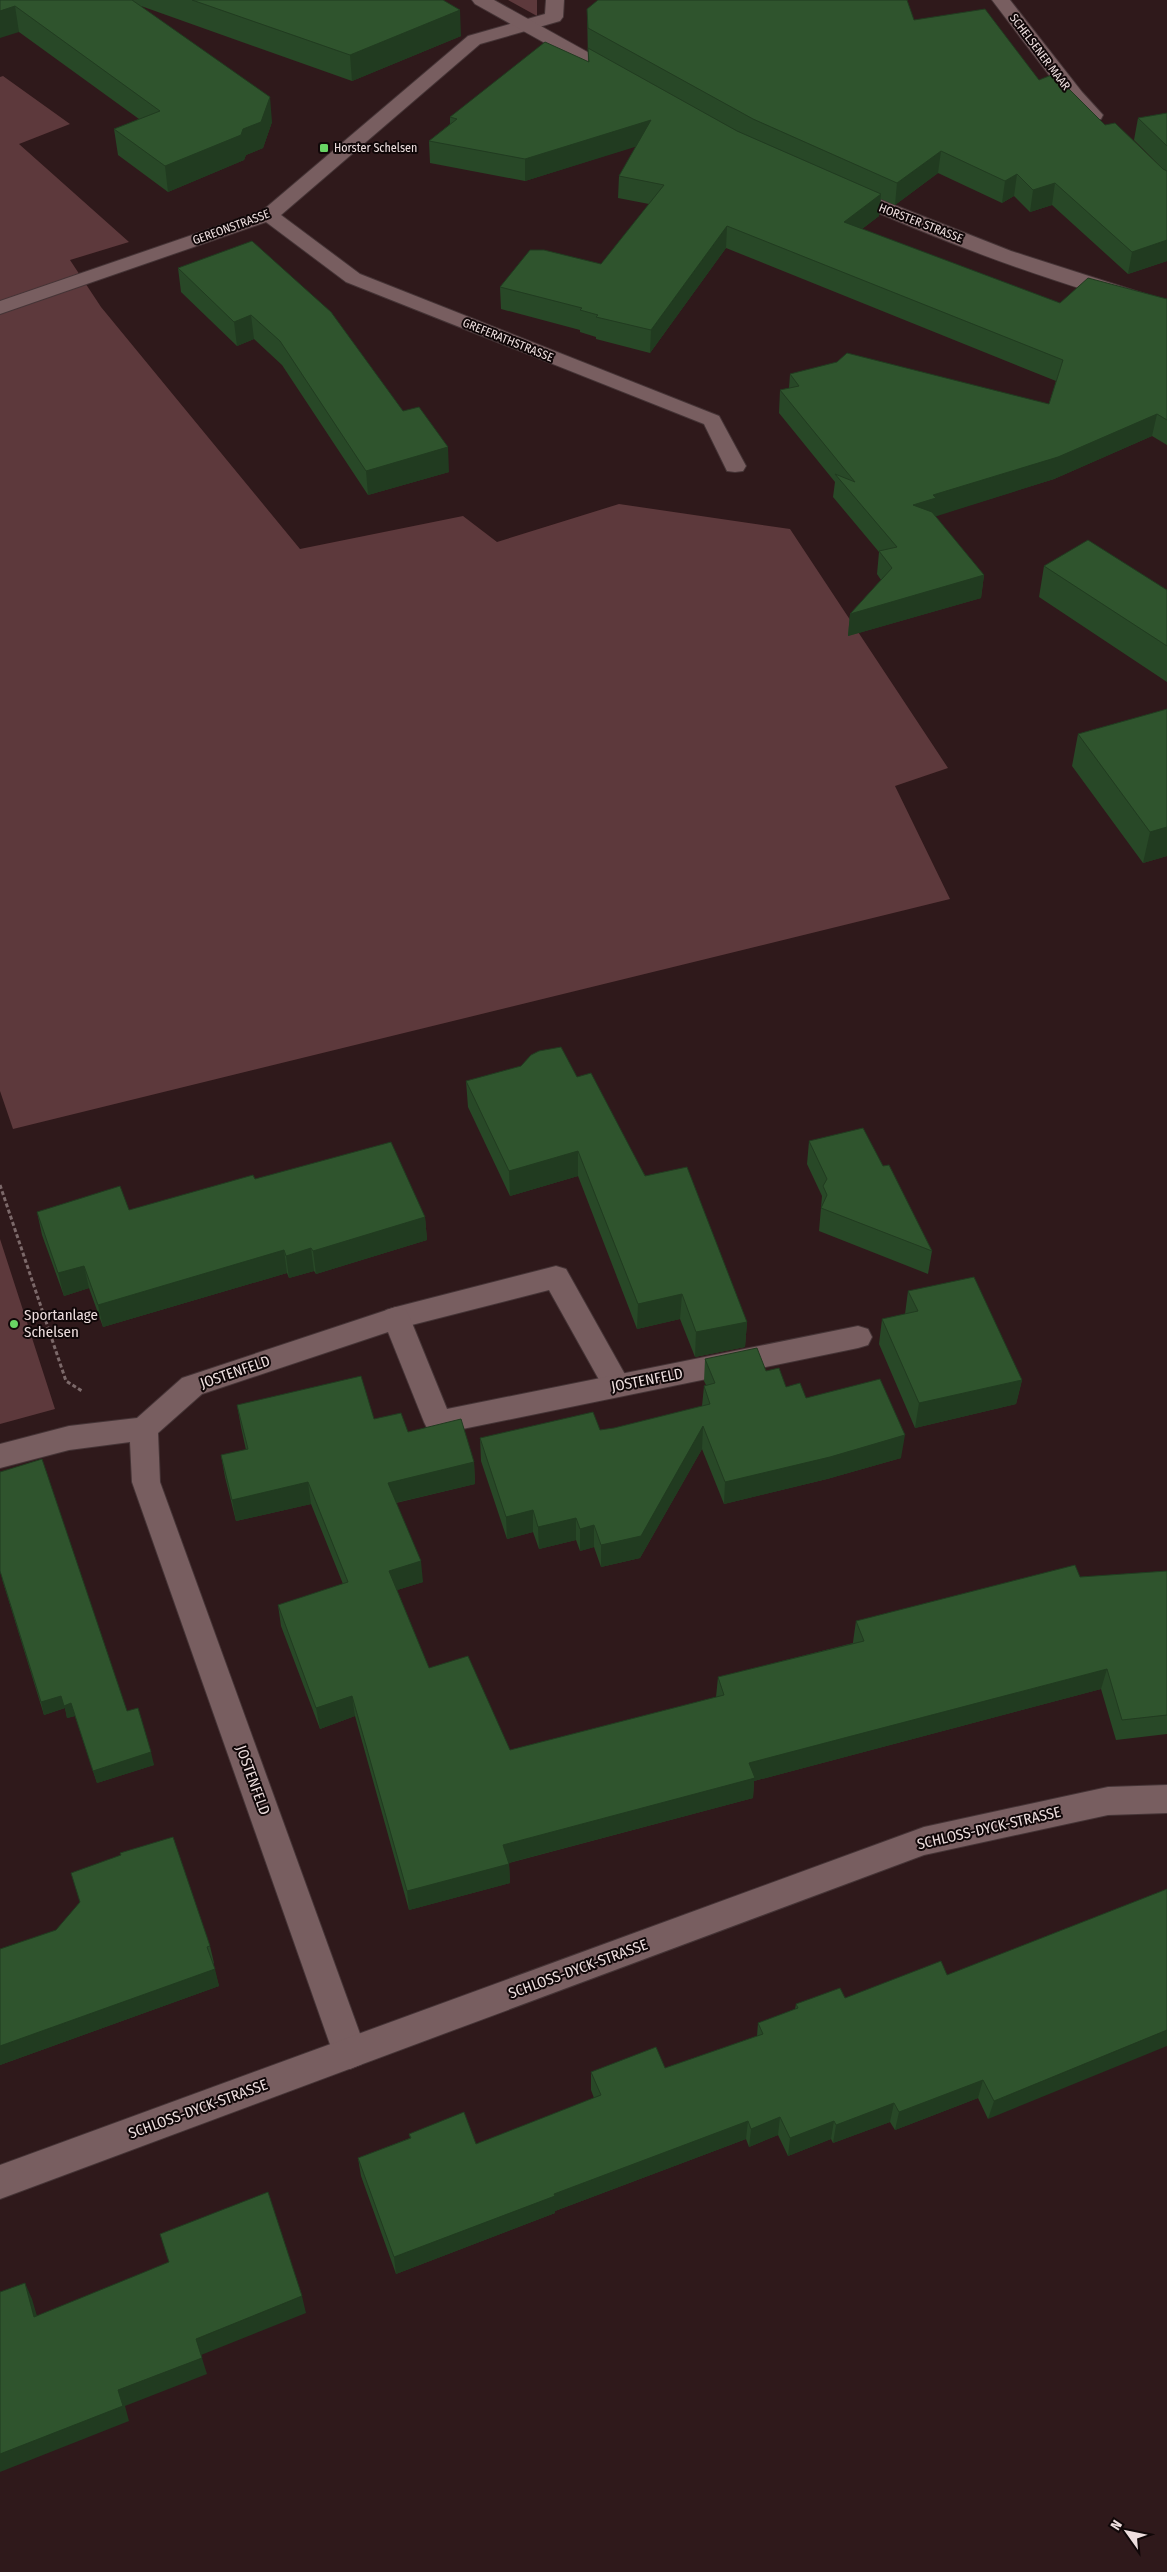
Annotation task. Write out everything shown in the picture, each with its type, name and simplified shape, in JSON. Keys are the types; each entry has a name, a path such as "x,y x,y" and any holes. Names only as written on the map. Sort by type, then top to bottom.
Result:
{"street":[{"path":"481,0 633,85"},
{"path":"528,26 554,17 555,0"},
{"name":"SCHELSENER MAAR","path":"1001,0 1074,96 1110,131"},
{"name":"GEREONSTRASSE","path":"0,308 269,215 474,40 528,26"},
{"name":"HORSTER STRASSE","path":"825,183 888,211 1079,281 1167,307"},
{"name":"GREFERATHSTRASSE","path":"269,215 353,278 712,420 735,466"},
{"path":"396,1318 556,1277 617,1386"},
{"name":"JOSTENFELD","path":"350,2053 146,1482 144,1429 192,1386 396,1318 438,1422 858,1337"},
{"path":"0,1456 69,1438 144,1429"},
{"name":"SCHLOSS-DYCK-STRASSE","path":"0,2182 924,1841 1108,1801 1167,1799"}],"path":[{"path":"0,1185 66,1381 144,1429"}],"shaded area":[{"path":"508,0 537,0 537,16"},
{"path":"3,76 70,124 19,144 129,242 70,260 101,307 300,549 463,516 497,542 619,504 790,529 948,768 895,786 950,899 13,1129 0,1091 0,77"},
{"name":"Sportanlage Schelsen","path":"0,1239 55,1409 0,1424"}],"building":[{"path":"0,0 132,0 270,97 261,122 243,129 241,135 165,166 114,129 160,111 15,6 0,11"},
{"path":"192,0 443,0 460,10 350,55"},
{"path":"598,0 907,0 914,20 985,9 1039,80 1054,74 1105,125 1115,123 1167,171 1167,240 1132,252 1055,183 1033,190 1017,174 1005,181 941,151 897,183 753,119 588,28 587,9"},
{"path":"545,42 589,62 588,48 737,131 881,194 844,222 1060,303 1088,278 1167,299 1167,420 1157,414 1058,457 933,495 936,498 913,505 932,512 984,575 850,614 892,568 879,551 897,547 835,474 855,482 780,390 799,386 790,374 837,362 847,353 1049,404 1063,360 727,226 651,330 596,317 598,315 580,310 582,308 500,287 530,250 544,250 601,264 664,185 619,176 651,120 525,159 429,141 457,119 450,117"},
{"path":"1167,113 1167,146 1138,118"},
{"path":"252,241 331,312 403,411 419,407 448,447 366,471 280,341 251,315 234,322 178,268"},
{"path":"1088,540 1167,590 1167,646 1044,566"},
{"path":"1167,709 1167,827 1150,832 1078,734"},
{"path":"561,1047 577,1077 591,1073 645,1176 687,1167 747,1322 696,1332 682,1294 638,1304 578,1151 509,1171 466,1081 521,1066 531,1055 539,1051"},
{"path":"863,1128 883,1166 889,1165 932,1251 821,1208 827,1195 823,1186 827,1179 809,1141"},
{"path":"391,1142 425,1217 313,1251 311,1248 286,1256 284,1250 98,1305 84,1266 58,1273 37,1212 120,1186 129,1210 253,1175 255,1179"},
{"path":"974,1277 1022,1380 919,1403 882,1319 918,1311 908,1291"},
{"path":"757,1348 766,1371 779,1368 786,1387 800,1383 806,1398 880,1379 905,1435 830,1457 725,1482 703,1426 641,1536 601,1545 594,1525 580,1529 576,1518 538,1527 533,1510 506,1517 480,1438 593,1412 600,1430 614,1428 710,1404 704,1386 715,1383 705,1359"},
{"path":"361,1376 374,1419 401,1413 408,1432 461,1419 474,1462 388,1483 421,1561 389,1571 429,1668 468,1656 510,1750 724,1695 718,1677 864,1641 856,1621 1075,1565 1080,1577 1167,1571 1167,1715 1122,1720 1107,1669 749,1763 755,1778 503,1845 509,1864 407,1891 352,1696 316,1708 278,1605 348,1582 308,1482 232,1500 221,1455 248,1449 237,1405"},
{"path":"42,1459 127,1711 138,1708 151,1752 93,1771 71,1703 64,1706 61,1696 41,1702 0,1571 0,1472"},
{"path":"173,1837 210,1946 207,1947 215,1969 0,2046 0,1949 56,1930 80,1902 71,1873 121,1855 120,1853"},
{"path":"1167,1889 1167,2030 994,2101 983,2080 899,2112 894,2103 836,2125 834,2121 790,2138 780,2117 751,2129 748,2121 394,2257 358,2158 411,2138 409,2134 464,2112 476,2144 601,2095 591,2072 656,2047 665,2068 763,2034 758,2023 798,2008 796,2004 840,1988 845,1998 941,1961 947,1975"},
{"path":"268,2192 302,2296 196,2339 202,2358 118,2390 123,2406 0,2454 0,2292 25,2283 34,2317 169,2262 160,2234"}],"place":[{"name":"Horster Schelsen","path":"324,148"},
{"name":"Sportanlage Schelsen","path":"14,1324"}]}
